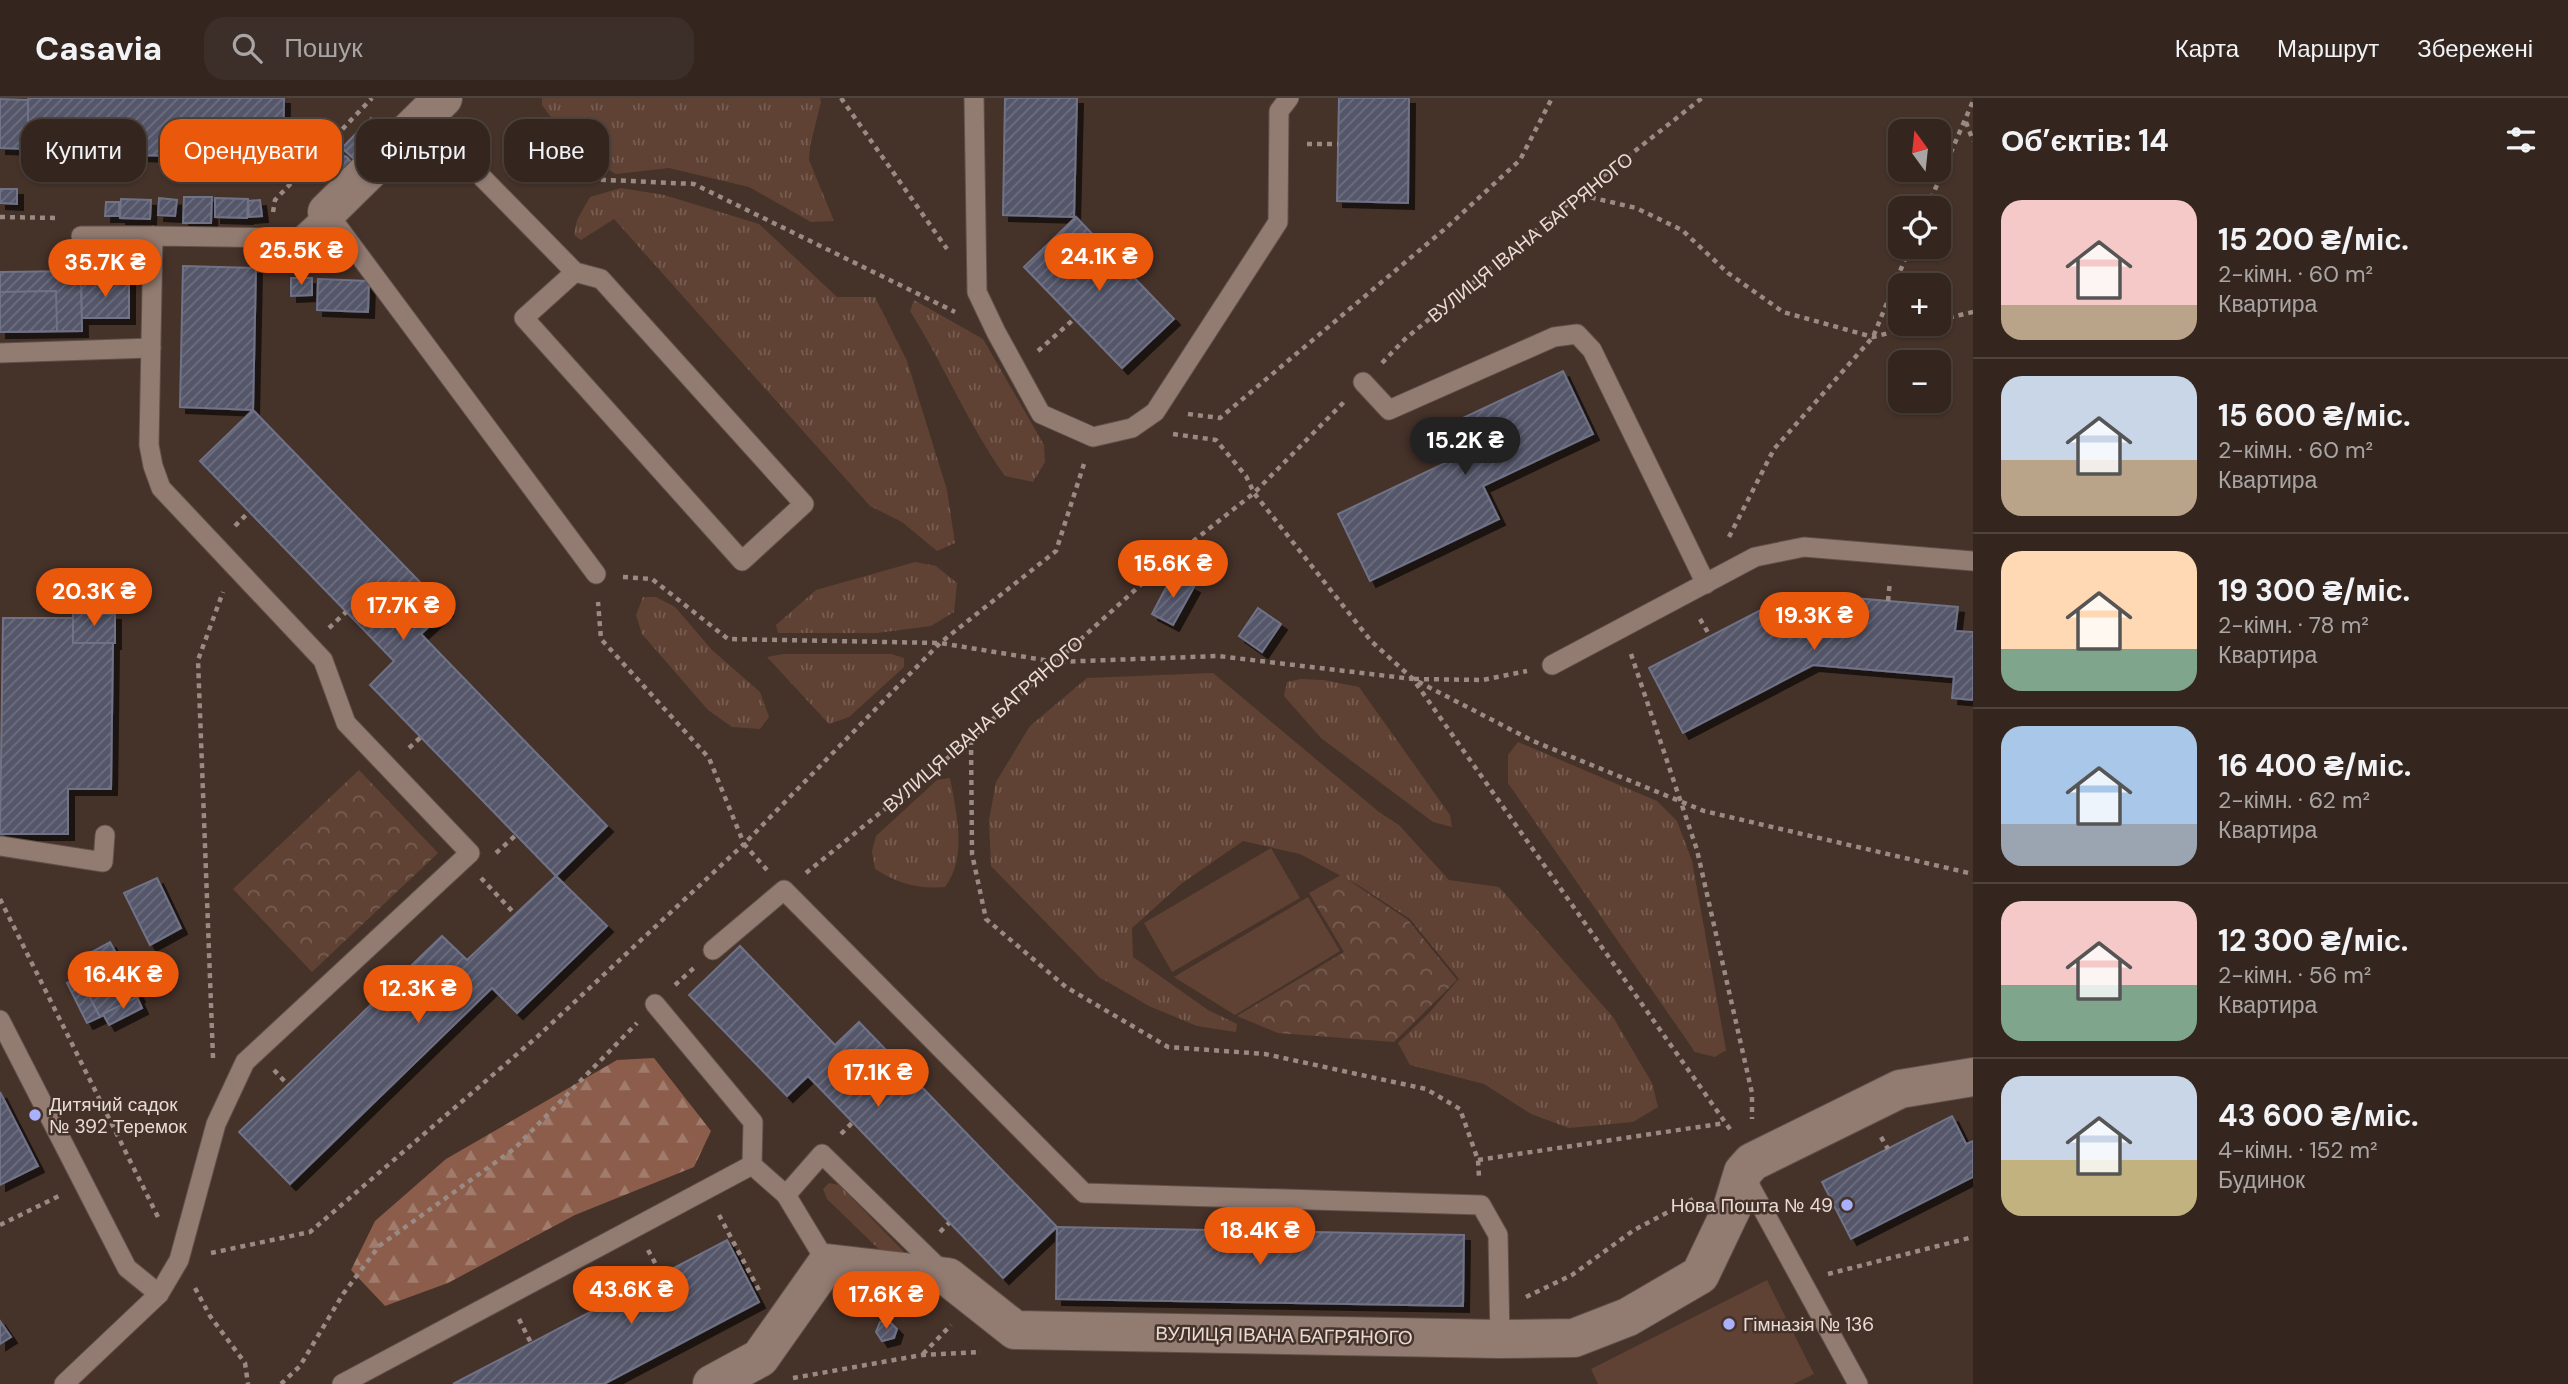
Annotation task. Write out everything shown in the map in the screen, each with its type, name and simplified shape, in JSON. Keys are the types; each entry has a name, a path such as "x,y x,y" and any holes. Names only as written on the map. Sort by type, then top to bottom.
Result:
{"street":[{"path":"327,212 433,108"},
{"path":"1748,1167 1900,1089 1973,1077"},
{"name":"ВУЛИЦЯ ІВАНА БАГРЯНОГО","path":"948,1277 1014,1330 1500,1324 1574,1338 1628,1317 1700,1275 1748,1167"},
{"path":"712,1384 760,1358 827,1262 948,1277"}],"lane":[{"path":"974,98 977,292 1041,414 1093,437 1132,428 1156,410 1278,222 1279,111 1289,98"},
{"path":"486,182 575,272 601,279 804,504 742,561 524,318 575,272"},
{"path":"80,236 299,238 327,212 596,574"},
{"path":"64,1384 159,1294 179,1260 216,1124 244,1062 470,853 346,723 323,660 161,488 149,445 153,236"},
{"path":"1363,382 1389,410 1554,337 1577,334 1592,351 1706,584"},
{"path":"0,353 151,348"},
{"path":"1552,665 1755,557 1804,547 1973,561"},
{"path":"0,846 103,862 105,835"},
{"path":"713,950 784,890 1084,1193 1481,1205 1498,1236 1500,1324"},
{"path":"655,1004 753,1122 752,1165 786,1195 827,1262"},
{"path":"0,1020 127,1268 159,1294"},
{"path":"786,1195 822,1154 948,1277"},
{"path":"342,1384 752,1165"},
{"path":"1748,1167 1802,1281 1858,1384"}],"path":[{"path":"270,237 275,200 372,98"},
{"path":"841,98 977,292"},
{"path":"1156,410 1220,418 1446,229 1520,160 1552,98"},
{"name":"ВУЛИЦЯ ІВАНА БАГРЯНОГО","path":"784,890 971,739 1158,569 1254,493 1405,339 1580,194 1702,98"},
{"path":"1932,196 1973,101"},
{"path":"1966,121 1973,141"},
{"path":"490,175 694,184 996,332"},
{"path":"1580,194 1636,208 1682,230 1728,273 1783,312 1873,337 1888,333"},
{"path":"0,217 60,218 80,236"},
{"path":"1706,584 1774,449 1873,337 1905,259"},
{"path":"1951,318 1973,313"},
{"path":"1017,370 1074,319"},
{"path":"0,899 179,1260 310,1233 537,1037 744,844 940,643 1056,551 1093,437"},
{"path":"1216,440 1246,476 1254,493 1371,641 1413,679 1725,1123 1748,1167"},
{"path":"216,1124 198,660 233,565"},
{"path":"744,844 709,758 601,639 596,574 652,579 728,639 940,643 1056,662 1218,656 1413,679 1483,680 1552,665"},
{"path":"1622,628 1697,850 1752,1093 1748,1167"},
{"path":"1413,679 1533,741 1704,811 1973,874"},
{"path":"971,739 972,854 986,919 1066,987 1168,1047 1265,1054 1426,1089 1460,1110 1478,1160 1481,1205"},
{"path":"463,859 514,913"},
{"path":"281,1384 300,1366 343,1294 379,1246 514,1149 655,1004 713,950"},
{"path":"1478,1160 1725,1123"},
{"path":"1500,1324 1634,1230 1748,1167"},
{"path":"0,1225 84,1183"},
{"path":"705,1190 808,1375"},
{"path":"1802,1281 1973,1237"},
{"path":"209,1316 245,1363 247,1384"}],"green space":[{"path":"542,98 820,98 809,160 834,221 811,222 749,187 669,168 616,174 609,170 609,119 552,119 542,105"},
{"path":"621,188 664,195 759,224 837,297 875,297 907,361 947,490 955,543 937,551 902,522 870,506 614,219 581,240 574,235 577,220 590,197"},
{"path":"914,300 983,339 1044,445 1045,462 1033,482 1005,476 910,311"},
{"path":"915,562 936,566 957,583 954,612 931,626 877,633 778,633 776,625 816,590"},
{"path":"643,597 656,597 675,607 712,650 760,692 769,717 760,729 732,727 708,710 642,634 636,615"},
{"path":"784,654 891,654 904,658 904,667 849,717 829,724 767,657"},
{"path":"1213,673 1379,812 1399,825 1449,880 1499,887 1613,1017 1652,1083 1658,1107 1633,1122 1569,1128 1531,1114 1484,1084 1410,1065 1398,1043 1459,979 1410,919 1358,885 1300,854 1243,841 1181,884 1132,928 1133,957 1208,1010 1237,1024 1236,1032 1197,1026 1149,1006 1099,977 991,866 989,820 996,782 1030,726 1087,678"},
{"path":"1301,679 1359,687 1450,815 1452,827 1433,822 1321,738 1284,696 1287,682"},
{"path":"1518,742 1657,801 1677,821 1692,861 1726,1050 1715,1057 1695,1052 1508,783 1508,755"},
{"path":"359,770 438,853 312,972 233,889"},
{"path":"950,778 957,820 958,848 952,875 945,887 908,884 875,869 872,851 876,836 937,780"},
{"path":"1271,848 1300,898 1172,972 1144,923"},
{"path":"1341,875 1408,920 1457,980 1394,1042 1278,1033 1237,1016 1344,952 1309,893"},
{"path":"1308,897 1340,951 1235,1015 1174,977"},
{"path":"654,1058 711,1131 694,1167 575,1215 448,1283 385,1306 351,1270 375,1221 446,1159 617,1060"},
{"path":"829,1183 839,1185 910,1258 888,1258 827,1199 823,1189"},
{"name":"Гімназія № 136","path":"1767,1280 1814,1374 1794,1384 1598,1384 1591,1369"}],"building":[{"path":"28,98 284,98 284,119 160,119 160,156 146,155 146,119 28,119"},
{"path":"1005,98 1077,98 1074,217 1003,215"},
{"path":"1339,98 1409,98 1408,203 1337,201"},
{"path":"0,99 28,100 28,119 21,119 21,149 0,148"},
{"path":"356,134 355,160 342,148"},
{"path":"342,156 350,160 350,166 342,170"},
{"path":"0,189 17,189 17,204 0,203"},
{"path":"184,197 212,197 211,223 183,223"},
{"path":"159,198 177,200 175,216 158,215"},
{"path":"215,198 248,199 247,218 215,217"},
{"path":"121,199 151,200 150,219 120,218"},
{"path":"260,200 262,216 249,217 248,201"},
{"path":"106,202 119,202 119,216 105,216"},
{"path":"1076,217 1174,319 1122,368 1024,267"},
{"path":"183,266 256,268 253,410 180,407"},
{"path":"81,271 82,331 0,332 0,272"},
{"path":"291,278 312,278 312,295 291,296"},
{"path":"318,279 369,281 368,312 317,310"},
{"path":"81,280 129,280 129,318 82,318"},
{"path":"56,291 57,331 0,332 0,292"},
{"path":"1563,371 1593,434 1483,486 1499,519 1370,581 1338,514 1462,455 1448,425"},
{"path":"253,410 447,610 421,634 607,826 556,876 370,685 394,661 200,461"},
{"path":"1172,576 1194,587 1173,625 1152,614"},
{"path":"1819,595 1958,607 1955,631 1973,632 1973,700 1952,698 1954,677 1813,665 1683,733 1649,668 1778,601 1789,622 1817,614"},
{"path":"1258,608 1281,624 1262,652 1239,636"},
{"path":"73,613 115,614 115,643 73,643"},
{"path":"3,618 73,618 73,643 113,643 111,789 68,789 68,834 0,834"},
{"path":"556,876 607,926 517,1013 492,988 290,1184 239,1132 442,936 467,960"},
{"path":"157,878 181,928 150,945 124,893"},
{"path":"110,942 139,996 100,1017 72,963"},
{"path":"740,946 835,1045 859,1022 1057,1227 1003,1278 808,1076 787,1096 689,995"},
{"path":"79,977 100,1017 87,1023 67,983"},
{"path":"137,997 142,1008 109,1025 103,1014"},
{"path":"0,1092 38,1166 0,1185"},
{"path":"1952,1116 1966,1144 1973,1141 1973,1177 1851,1239 1822,1182"},
{"path":"1057,1227 1464,1235 1463,1306 1056,1299"},
{"path":"727,1240 759,1302 604,1384 453,1384"},
{"path":"0,1321 11,1337 0,1344"},
{"path":"889,1321 897,1329 894,1338 882,1341 876,1332 880,1322"}],"place":[{"name":"Дитячий садок № 392 Теремок","path":"35,1115"},
{"name":"Нова Пошта № 49","path":"1847,1205"},
{"name":"Гімназія № 136","path":"1729,1324"}]}
